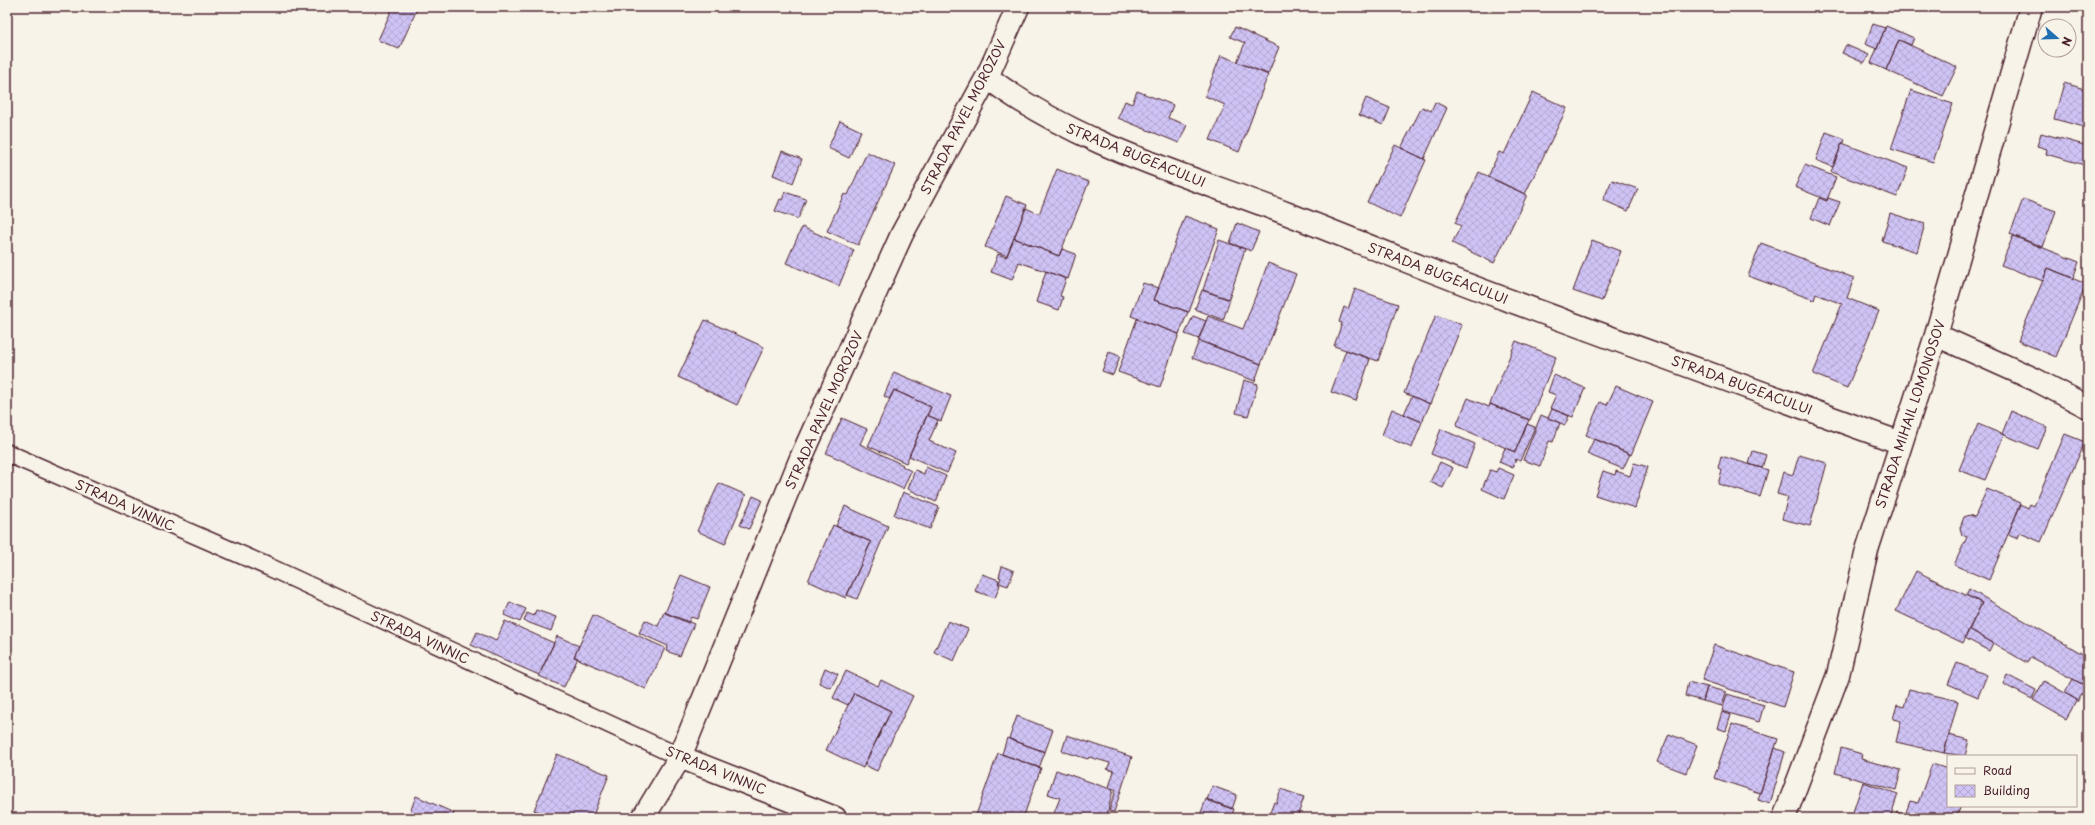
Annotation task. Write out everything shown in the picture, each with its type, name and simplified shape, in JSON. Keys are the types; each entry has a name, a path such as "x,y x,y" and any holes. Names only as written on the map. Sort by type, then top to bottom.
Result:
{"street":[{"name":"STRADA PAVEL MOROZOV","path":"643,818 680,757 801,458 895,248 987,77 1018,7"},
{"name":"STRADA MIHAIL LOMONOSOV","path":"1784,818 1838,675 1867,550 1936,335 2031,7"},
{"name":"STRADA BUGEACULUI","path":"987,77 1013,97 1059,123 1152,164 1279,211 1517,304 1901,443"},
{"path":"1936,335 2034,379 2088,407"},
{"name":"STRADA VINNIC","path":"680,757 835,818"}],"lane":[{"name":"STRADA VINNIC","path":"7,453 269,567 680,757"}],"building":[{"path":"393,7 418,7 399,49 378,40"},
{"path":"1873,24 1885,28 1877,49 1865,44"},
{"path":"1886,26 1914,38 1911,45 1899,40 1886,70 1871,63"},
{"path":"1235,27 1279,47 1268,74 1237,62 1245,43 1230,37"},
{"path":"1899,40 1957,67 1943,96 1886,70"},
{"path":"1846,45 1869,55 1864,63 1842,53"},
{"path":"1221,55 1268,75 1239,152 1210,140 1225,105 1205,96"},
{"path":"2064,83 2088,90 2088,128 2054,119"},
{"path":"1911,90 1953,104 1933,162 1891,149"},
{"path":"1137,91 1173,105 1168,118 1187,125 1179,143 1118,118 1125,101 1132,104"},
{"path":"1533,92 1567,108 1525,194 1488,177 1499,152 1504,154"},
{"path":"1366,98 1390,108 1383,125 1359,115"},
{"path":"1435,102 1447,108 1424,159 1401,148 1422,107 1431,111"},
{"path":"840,121 861,131 849,158 828,148"},
{"path":"1826,132 1845,139 1833,167 1816,160"},
{"path":"2041,133 2088,146 2088,166 2046,154 2047,149 2037,146"},
{"path":"1842,143 1908,168 1897,197 1831,172"},
{"path":"1395,145 1426,160 1400,218 1367,202"},
{"path":"782,151 802,159 793,183 773,175"},
{"path":"867,152 895,165 858,245 827,231 844,194 848,195"},
{"path":"1805,165 1836,177 1827,200 1795,187"},
{"path":"1057,169 1089,182 1059,256 1014,238 1026,208 1039,214"},
{"path":"1479,172 1527,195 1494,263 1452,243 1461,226 1455,223"},
{"path":"1612,180 1638,189 1628,211 1603,200"},
{"path":"785,192 806,199 798,219 775,211"},
{"path":"1006,196 1027,205 1007,256 985,247"},
{"path":"1819,198 1827,201 1828,198 1840,202 1830,226 1811,218"},
{"path":"2023,199 2056,211 2043,247 2010,234"},
{"path":"1890,213 1925,224 1917,252 1882,241"},
{"path":"1185,216 1219,229 1189,312 1154,300"},
{"path":"1237,223 1259,232 1251,251 1230,243"},
{"path":"802,227 854,250 839,286 786,263"},
{"path":"2013,236 2079,262 2073,278 2048,268 2043,281 2001,265"},
{"path":"1014,238 1059,256 1062,249 1076,254 1068,279 1019,262 1012,280 991,272 998,254 1006,257"},
{"path":"1219,240 1245,249 1229,299 1203,290"},
{"path":"1592,240 1621,251 1602,301 1573,291"},
{"path":"1761,243 1854,278 1847,298 1879,311 1847,388 1813,374 1842,304 1816,294 1814,300 1748,276"},
{"path":"1268,263 1296,274 1261,364 1198,340 1208,316 1243,329"},
{"path":"2048,268 2086,284 2056,357 2018,341"},
{"path":"1046,271 1066,279 1060,296 1063,297 1059,310 1036,302"},
{"path":"1143,283 1159,288 1154,300 1188,312 1179,334 1131,316"},
{"path":"1355,289 1398,304 1378,361 1334,346 1342,323 1339,322 1344,307 1348,309"},
{"path":"1202,290 1230,300 1223,320 1195,309"},
{"path":"1436,315 1462,325 1430,404 1404,393"},
{"path":"1193,316 1206,321 1199,339 1185,334"},
{"path":"1137,319 1179,334 1160,387 1118,372"},
{"path":"705,320 764,347 737,405 678,377"},
{"path":"1199,341 1261,364 1255,381 1192,358"},
{"path":"1516,341 1556,357 1530,420 1490,404"},
{"path":"1346,350 1370,359 1356,401 1331,392"},
{"path":"1109,352 1120,356 1113,375 1102,371"},
{"path":"894,372 951,396 941,421 927,415 931,407 894,390 889,399 884,396"},
{"path":"1554,375 1585,388 1573,417 1550,408 1556,395 1548,392"},
{"path":"1244,380 1258,384 1248,416 1236,413"},
{"path":"1616,386 1653,402 1631,455 1586,435 1600,402 1607,405"},
{"path":"894,390 931,407 906,463 868,446"},
{"path":"1412,396 1430,404 1422,422 1404,414"},
{"path":"1468,398 1489,407 1490,404 1529,420 1515,452 1456,426"},
{"path":"1392,409 1422,422 1412,448 1382,435"},
{"path":"1552,409 1569,416 1565,425 1548,418"},
{"path":"2011,411 2047,427 2038,449 2002,434"},
{"path":"927,415 938,420 929,441 956,453 947,473 909,456"},
{"path":"1541,415 1560,423 1553,442 1549,441 1540,466 1523,460"},
{"path":"842,418 867,429 860,444 903,465 902,466 911,471 903,489 826,453"},
{"path":"1527,424 1535,427 1520,461 1516,459 1513,468 1499,462 1505,448 1515,452"},
{"path":"1978,424 2004,435 1985,480 1959,470"},
{"path":"1441,429 1475,444 1466,468 1431,454"},
{"path":"2065,434 2085,442 2041,542 2020,533 2018,538 2008,534 2021,504 2028,508 2030,504 2034,506"},
{"path":"1594,439 1630,454 1623,469 1587,454"},
{"path":"1753,451 1766,455 1762,468 1749,464"},
{"path":"1799,455 1827,463 1810,526 1782,519 1788,497 1777,494 1783,472 1793,475"},
{"path":"1721,456 1768,470 1760,497 1718,484 1722,470 1718,468"},
{"path":"1440,462 1453,468 1443,488 1430,482"},
{"path":"1634,463 1648,467 1635,508 1595,495 1603,471 1615,475 1616,471 1630,476"},
{"path":"926,467 946,476 936,502 908,489 915,470 924,474"},
{"path":"1498,468 1514,475 1504,499 1482,489 1490,470 1496,472"},
{"path":"719,483 746,495 725,544 697,531"},
{"path":"1987,489 2021,503 1989,580 1954,565 1967,537 1962,535 1960,528 1964,517 1970,515 1975,517"},
{"path":"903,492 939,507 930,529 894,515"},
{"path":"753,496 762,500 749,529 740,525"},
{"path":"845,506 888,526 857,599 847,595 871,542 836,526"},
{"path":"833,525 871,542 846,598 808,581"},
{"path":"1002,566 1014,571 1008,586 999,583"},
{"path":"1916,571 1982,603 1963,643 1896,611"},
{"path":"982,574 999,580 998,584 1000,585 995,598 975,591"},
{"path":"681,575 710,587 697,619 691,617 688,623 665,613"},
{"path":"1969,589 2088,657 2088,674 2082,684 2031,657 2027,663 1969,629 1982,603 1966,595"},
{"path":"510,602 526,609 520,622 504,615"},
{"path":"536,610 556,617 551,631 524,621 527,613 534,616"},
{"path":"664,612 694,624 680,656 666,651 668,646 639,633 645,620 658,626"},
{"path":"593,615 665,648 646,689 574,657"},
{"path":"505,621 554,643 539,675 471,645 477,632 496,641"},
{"path":"948,621 968,629 954,661 934,652"},
{"path":"1969,629 1993,643 1989,651 1965,638"},
{"path":"557,636 579,646 574,657 578,658 564,687 539,676"},
{"path":"1714,645 1794,672 1783,707 1702,680"},
{"path":"1957,663 1987,675 1978,697 1948,684"},
{"path":"825,668 838,674 831,688 819,683"},
{"path":"846,671 878,686 881,680 913,696 877,771 864,765 891,711 854,693 848,705 833,698"},
{"path":"2007,675 2036,690 2032,699 2003,684"},
{"path":"2086,678 2088,683 2077,702 2077,700 2065,693 2073,679 2082,684"},
{"path":"2044,681 2077,700 2066,719 2033,700"},
{"path":"1688,682 1707,687 1703,701 1685,696"},
{"path":"1707,687 1726,692 1722,706 1703,701"},
{"path":"1909,689 1958,701 1944,753 1896,742 1901,721 1893,719 1897,705 1904,707"},
{"path":"854,693 891,711 863,768 826,750"},
{"path":"1727,694 1764,705 1759,722 1722,711"},
{"path":"1722,712 1731,715 1726,731 1717,728"},
{"path":"1017,716 1053,730 1045,752 1009,739"},
{"path":"1732,724 1778,739 1760,793 1714,778"},
{"path":"1669,734 1697,745 1686,773 1657,762"},
{"path":"1067,735 1132,757 1114,812 1109,811 1116,790 1109,787 1114,771 1107,769 1110,763 1089,757 1088,759 1062,751"},
{"path":"1949,735 1969,740 1965,755 1944,753"},
{"path":"1007,738 1045,752 1039,768 1002,754"},
{"path":"1775,748 1785,752 1770,804 1758,800"},
{"path":"1841,748 1862,754 1861,759 1901,770 1896,790 1835,773"},
{"path":"998,753 1041,768 1023,818 975,818"},
{"path":"557,754 609,775 592,818 554,818 534,810"},
{"path":"1932,764 1947,769 1947,807 1961,807 1956,818 1904,818 1910,801 1918,803"},
{"path":"1056,770 1113,790 1106,818 1052,818 1060,798 1048,794"},
{"path":"1863,782 1898,794 1890,818 1871,818 1853,812"},
{"path":"1212,786 1237,795 1232,809 1207,800"},
{"path":"1281,789 1304,797 1297,818 1268,818"},
{"path":"416,796 454,813 452,818 408,818"},
{"path":"1206,799 1234,809 1231,818 1199,818"},
{"path":"535,811 554,818 532,818"},
{"path":"1897,812 1905,815 1904,818 1895,818"},
{"path":"1851,814 1862,818 1849,818"}]}
